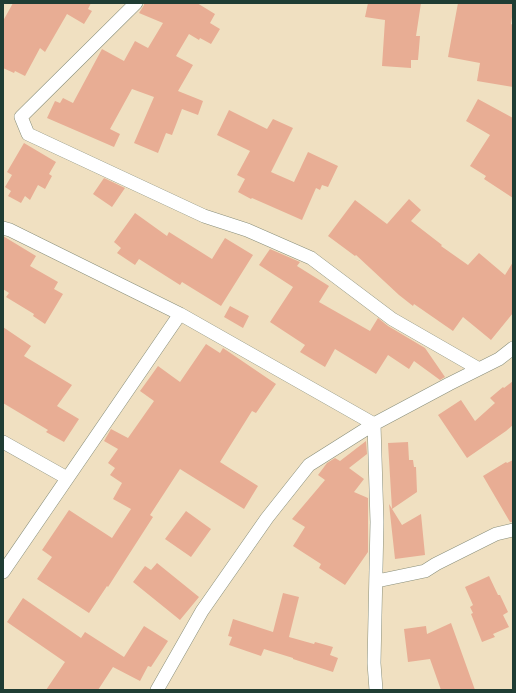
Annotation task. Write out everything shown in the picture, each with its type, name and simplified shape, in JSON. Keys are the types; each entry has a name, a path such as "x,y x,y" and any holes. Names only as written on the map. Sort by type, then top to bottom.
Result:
{"street":[{"path":"136,3 21,117 28,134 204,216 247,230 311,258 392,319 479,369"},
{"path":"3,228 10,230 180,314 374,424"},
{"path":"3,572 180,314"},
{"path":"157,690 202,612 268,518 310,465 374,424 499,359 513,348"},
{"path":"374,424 377,522 374,663 376,690"},
{"path":"3,442 67,478"},
{"path":"376,581 425,571 496,534 513,530"}],"building":[{"path":"13,3 91,3 88,9 92,11 84,24 67,14 45,52 40,48 25,76 15,71 14,73 3,68 3,21"},
{"path":"144,3 197,3 215,14 210,23 220,29 211,44 200,38 199,40 189,34 176,56 193,65 178,91 203,101 198,115 182,109 172,135 166,133 158,153 134,143 154,97 132,89 110,129 120,134 114,147 47,118 55,101 60,103 63,98 73,103 102,49 124,61 135,41 148,48 163,23 139,13"},
{"path":"368,3 421,3 416,36 420,36 418,60 411,60 411,68 382,66 385,20 365,17"},
{"path":"458,3 513,3 511,24 513,25 513,87 477,81 480,63 448,57"},
{"path":"478,99 513,118 513,198 484,179 486,176 470,166 490,135 466,121"},
{"path":"229,110 267,129 273,119 293,128 271,172 294,182 308,152 338,166 328,187 322,185 320,190 316,188 302,220 252,198 251,199 238,192 245,179 237,175 250,151 217,135"},
{"path":"24,143 56,162 49,174 52,176 45,189 38,185 30,200 25,196 21,203 8,196 11,191 5,187 12,175 7,172"},
{"path":"104,178 125,188 112,207 93,194"},
{"path":"409,199 421,210 411,221 442,245 441,246 468,265 479,253 505,275 513,262 513,313 491,340 463,317 453,331 414,304 413,306 356,255 355,256 328,236 355,200 387,224"},
{"path":"135,213 167,236 169,232 212,259 225,238 253,255 221,306 182,282 180,285 139,259 135,265 117,253 121,248 114,242"},
{"path":"3,236 36,256 30,266 58,282 54,289 63,294 45,324 33,316 34,314 6,297 9,293 3,289"},
{"path":"270,249 300,262 297,266 329,286 319,302 370,331 378,318 388,326 425,348 445,377 440,380 414,361 409,369 388,355 376,374 335,349 325,367 300,352 305,345 270,322 293,287 259,265"},
{"path":"230,306 249,316 243,328 224,317"},
{"path":"3,327 31,346 24,356 72,385 57,406 79,419 64,442 46,432 48,430 3,403"},
{"path":"206,344 220,353 223,348 276,384 256,413 252,411 220,462 258,486 244,509 180,469 150,515 153,517 108,587 107,586 89,613 37,579 52,557 42,550 69,510 112,538 131,509 113,499 122,483 110,475 115,468 108,463 118,449 104,441 111,429 128,438 154,401 140,391 158,366 180,382"},
{"path":"513,381 513,425 467,458 438,415 461,400 475,421 495,403 490,398"},
{"path":"366,441 367,454 349,468 364,479 354,492 368,498 368,552 345,585 319,568 321,564 293,546 305,527 292,519 325,480 318,475 327,463 335,458 340,461"},
{"path":"408,442 409,460 413,460 414,467 416,467 417,492 392,509 388,443"},
{"path":"513,460 513,522 510,522 483,476 506,462 507,463"},
{"path":"389,504 402,525 421,514 425,555 395,559"},
{"path":"186,511 211,529 191,557 165,539"},
{"path":"157,563 199,597 180,620 133,582 145,566 151,570"},
{"path":"489,576 508,612 503,615 509,627 493,634 495,637 482,642 471,614 473,613 470,607 473,605 465,587"},
{"path":"283,593 299,597 289,637 314,644 315,642 333,647 330,655 338,658 333,672 264,649 261,656 229,645 232,637 228,636 233,619 273,632"},
{"path":"23,598 81,638 85,632 124,657 144,626 168,641 151,667 148,666 140,681 113,667 98,690 46,690 65,662 7,622"},
{"path":"451,623 475,690 441,690 430,659 408,662 404,629 426,626 427,634"}]}
